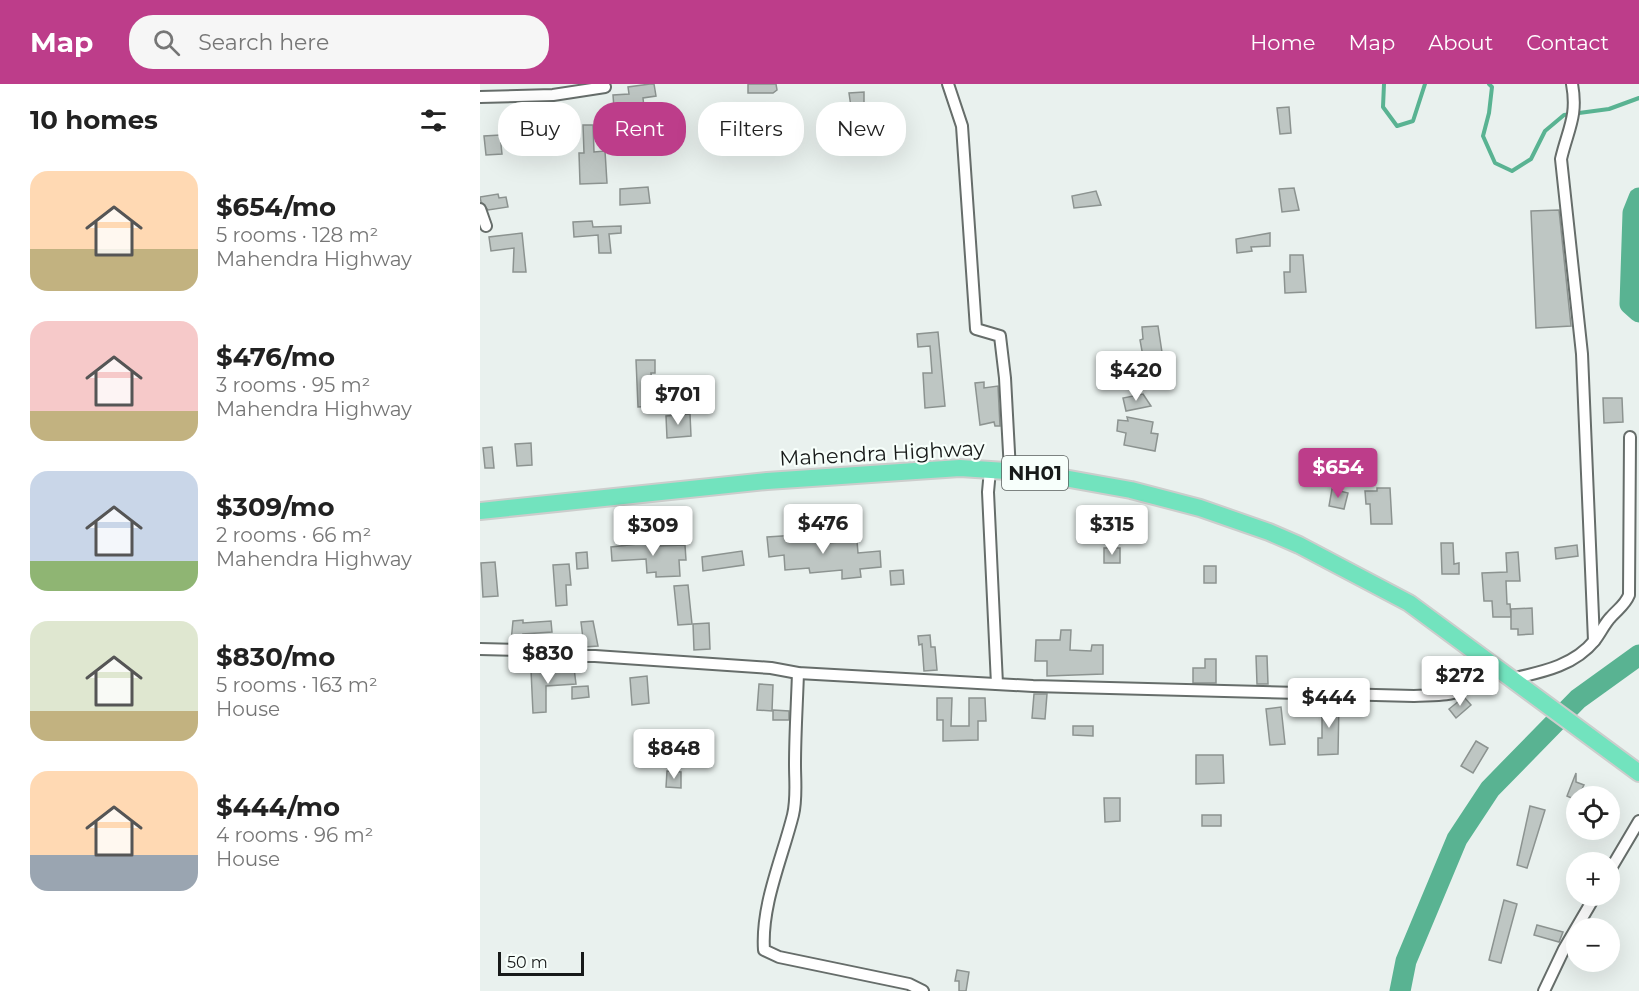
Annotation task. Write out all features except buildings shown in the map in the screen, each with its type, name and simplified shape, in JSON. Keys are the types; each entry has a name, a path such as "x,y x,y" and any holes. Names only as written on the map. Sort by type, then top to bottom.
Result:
{"highway":[{"name":"Mahendra Highway","path":"480,511 862,474 960,468 1036,473 1143,492 1200,508 1269,532 1299,545 1409,603 1639,773"}],"street":[{"path":"948,84 962,126 976,329 1000,336 1005,378 1010,471"},
{"path":"1572,84 1574,120 1560,159 1582,354 1594,642"},
{"path":"480,97 553,95 605,87"},
{"path":"480,209 486,226"},
{"path":"1511,679 1555,669 1594,642 1611,617 1625,604 1629,595 1630,437"},
{"path":"990,470 988,492 997,684"},
{"path":"480,650 526,650 559,656 595,656 743,666 798,673 997,684 1253,694 1414,696 1457,694 1472,684 1488,661"},
{"path":"798,673 794,767 796,787 793,814 768,906 763,936 764,950 779,957 909,984 923,991"},
{"path":"1620,853 1639,821"},
{"path":"1544,991 1564,949 1589,906"}],"waterway":[{"path":"1384,84 1383,107 1397,126 1413,121 1425,84"},
{"path":"1489,84 1492,87 1483,136 1495,163 1512,171 1531,159 1545,131 1564,115 1609,109 1639,98"},
{"path":"1639,198 1633,213 1630,304 1639,312"},
{"path":"1400,991 1406,961 1457,839 1490,789 1578,699 1639,655"}]}
